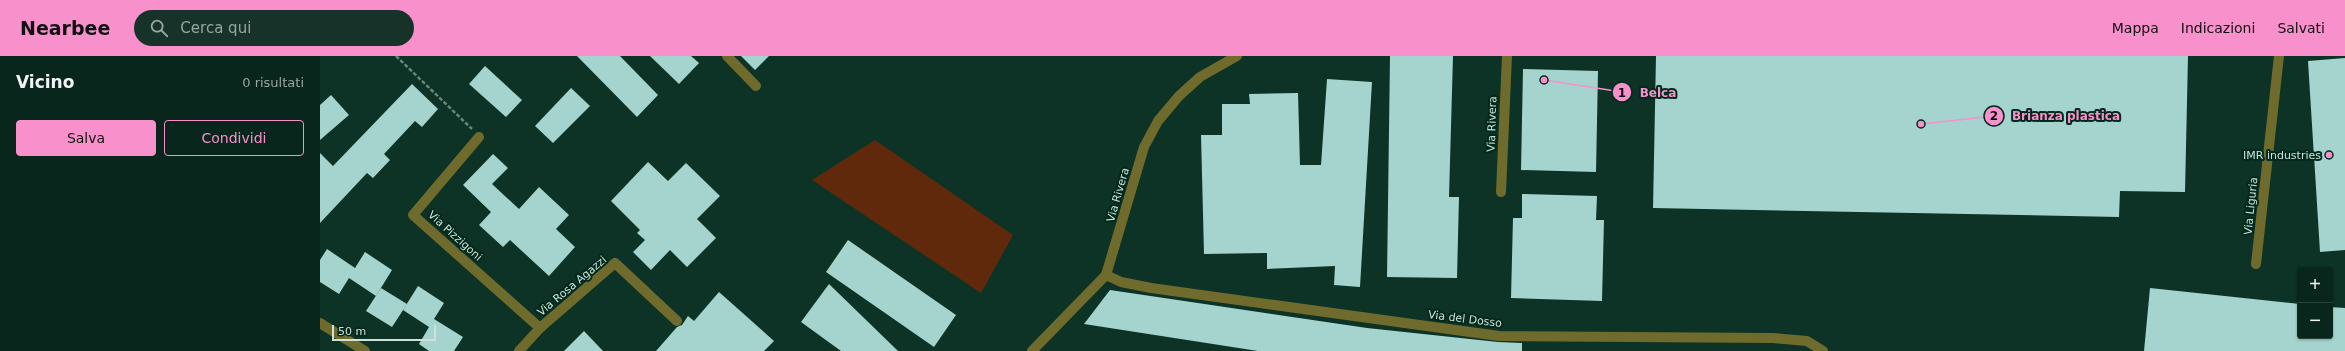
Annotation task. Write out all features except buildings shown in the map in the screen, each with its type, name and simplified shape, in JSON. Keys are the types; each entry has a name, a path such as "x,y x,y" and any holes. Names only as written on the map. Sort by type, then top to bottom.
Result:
{"street":[{"path":"727,56 756,86"},
{"name":"Via Rivera","path":"1032,351 1106,275 1144,147 1158,121 1179,96 1200,77 1237,56"},
{"name":"Via Rivera","path":"1501,192 1507,56"},
{"name":"Via Liguria","path":"2256,264 2279,56"},
{"name":"Via Pizzigoni","path":"479,137 413,214 540,328"},
{"name":"Via Rosa Agazzi","path":"519,351 540,328 615,263 677,321"},
{"name":"Via del Dosso","path":"1106,275 1121,282 1151,288 1500,336 1773,338 1807,341 1823,351"},
{"path":"320,323 364,351"}],"path":[{"path":"396,56 479,137"}],"shaded area":[{"path":"875,140 1013,235 981,293 812,180"}],"place":[{"name":"Belca","path":"1544,80"},
{"name":"Brianza plastica","path":"1921,124"},
{"name":"IMR industries","path":"2329,155"}]}
